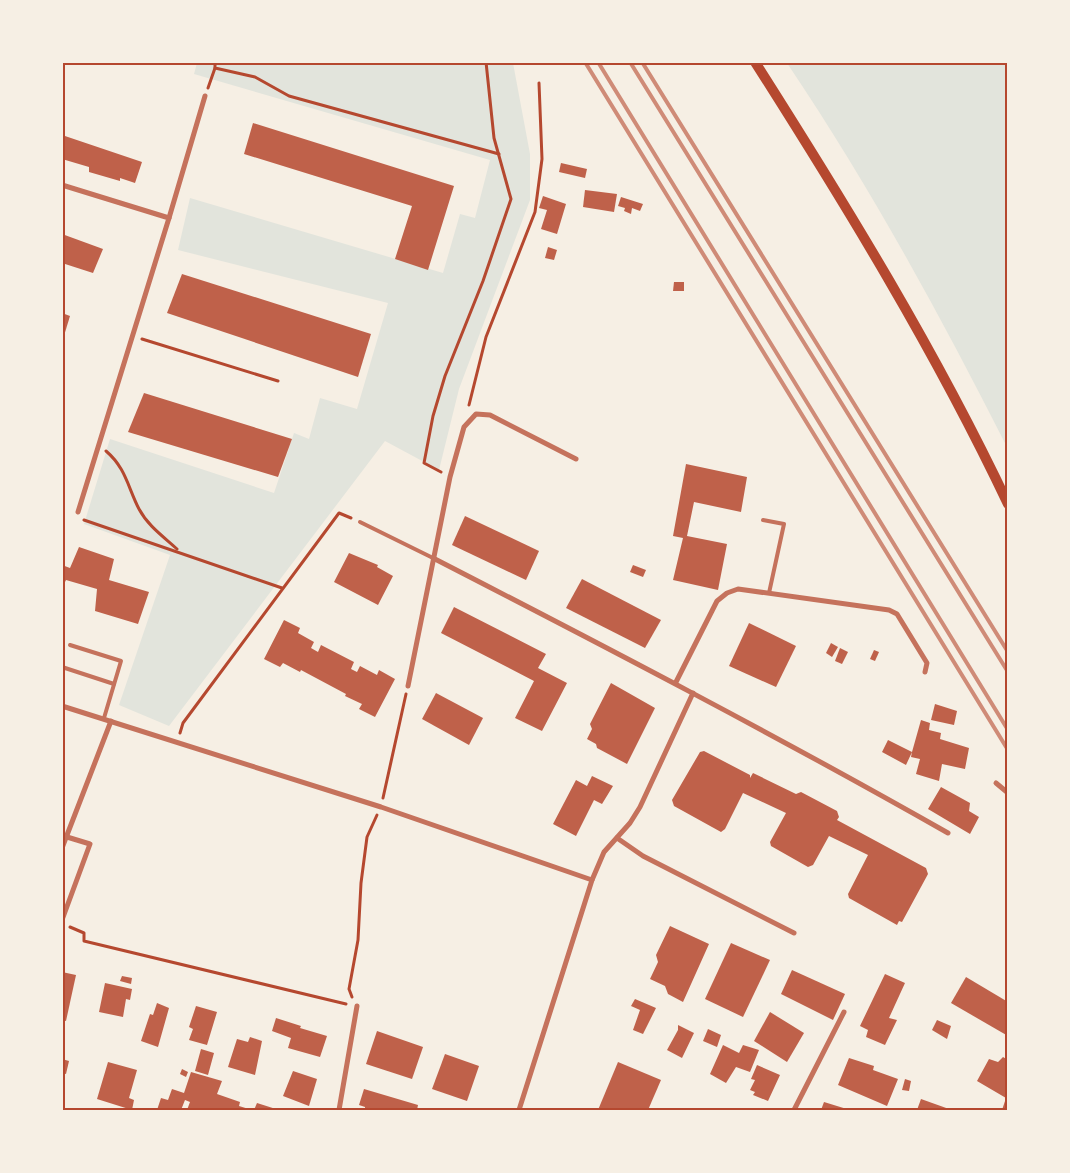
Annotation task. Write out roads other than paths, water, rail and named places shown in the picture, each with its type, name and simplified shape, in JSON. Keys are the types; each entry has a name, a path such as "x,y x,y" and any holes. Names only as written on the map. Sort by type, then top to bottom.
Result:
{"main road":[{"path":"755,62 826,173 921,336 1008,504"}],"street":[{"path":"78,512 205,96"},
{"path":"62,185 168,218"},
{"path":"408,686 450,477 464,427 476,414 490,415 576,459"},
{"path":"433,558 676,682 820,760 948,833"},
{"path":"676,682 717,601 727,593 738,589 889,610 897,614 927,663 926,672"},
{"path":"519,1110 592,880 604,852 640,807 694,693"},
{"path":"62,706 381,807 592,880"},
{"path":"62,848 111,721"},
{"path":"996,783 1008,793"},
{"path":"62,922 90,844 67,837"},
{"path":"617,838 643,856 794,933"},
{"path":"339,1110 357,1006"},
{"path":"794,1110 844,1012"}],"lane":[{"path":"763,520 784,524 770,593"},
{"path":"360,522 433,558"},
{"path":"70,644 121,661 104,718"},
{"path":"62,667 114,684"}],"railway":[{"path":"585,62 1008,750"},
{"path":"598,62 1008,730"},
{"path":"630,62 1008,672"},
{"path":"642,62 1008,652"}]}
